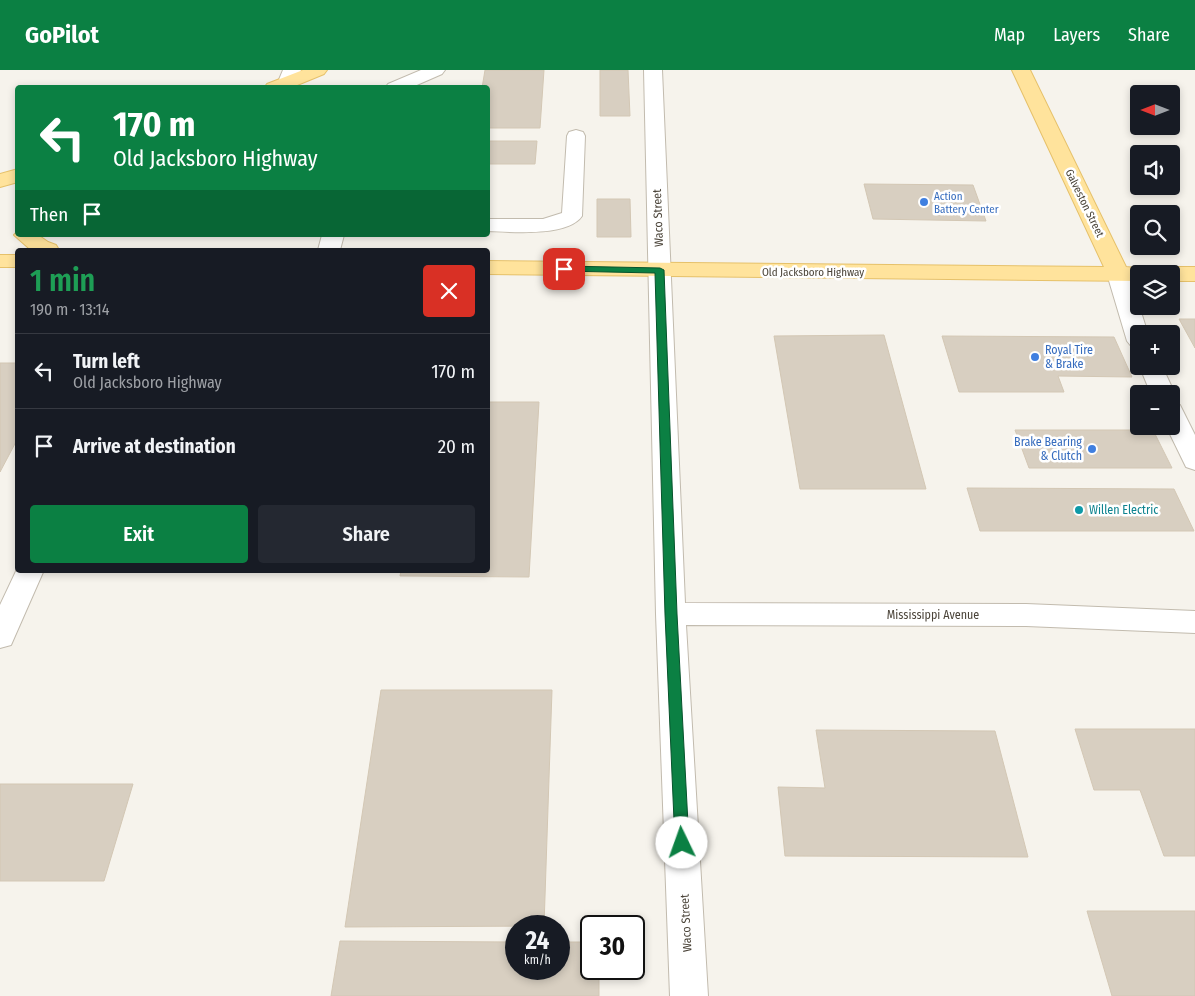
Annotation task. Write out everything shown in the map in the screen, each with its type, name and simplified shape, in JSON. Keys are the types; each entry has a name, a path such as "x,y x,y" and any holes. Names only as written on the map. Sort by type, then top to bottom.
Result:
{"main road":[{"path":"284,80 318,70"},
{"name":"Galveston Street","path":"1021,70 1129,274"},
{"path":"0,181 15,176"},
{"path":"28,237 43,248"},
{"path":"0,261 15,261"},
{"name":"Old Jacksboro Highway","path":"490,268 1129,274"},
{"path":"1180,274 1195,274"}],"street":[{"path":"401,85 436,70"},
{"name":"Waco Street","path":"654,70 671,614 689,996"},
{"path":"490,225 550,224 564,222 572,216 576,136"},
{"name":"Galveston Street","path":"1129,274 1137,325"},
{"path":"1180,430 1195,461"},
{"path":"0,637 29,573"},
{"name":"Mississippi Avenue","path":"671,614 1026,615 1195,622"}],"building":[{"path":"485,70 544,70 540,128 490,128 490,85 482,85"},
{"path":"600,70 628,70 630,116 600,116"},
{"path":"490,141 537,141 535,164 490,164"},
{"name":"Action Battery Center","path":"864,184 973,185 986,221 873,219"},
{"path":"597,199 630,199 631,237 597,237"},
{"path":"1179,319 1195,319 1195,348"},
{"path":"884,335 926,489 800,489 774,336"},
{"name":"Royal Tire & Brake","path":"942,336 1114,337 1132,377 1058,376 1064,392 959,392"},
{"path":"0,363 15,363 15,444 0,472"},
{"path":"490,402 539,402 529,577 400,576 400,573 490,573"},
{"name":"Brake Bearing & Clutch","path":"1015,430 1130,430 1130,435 1156,435 1172,468 1029,468"},
{"name":"Willen Electric","path":"967,488 1174,489 1194,531 980,531"},
{"path":"381,690 552,690 544,915 505,915 505,926 345,927"},
{"path":"1075,729 1195,729 1195,856 1164,856 1140,790 1094,790"},
{"path":"816,730 995,731 1028,857 785,856 778,787 825,788"},
{"path":"0,784 133,784 104,881 0,881"},
{"path":"1087,911 1195,911 1195,996 1112,996"},
{"path":"340,941 505,942 505,980 570,980 570,942 580,942 580,980 599,980 599,996 331,996"}],"place":[{"name":"Action Battery Center","path":"924,202"},
{"name":"Royal Tire & Brake","path":"1035,357"},
{"name":"Brake Bearing & Clutch","path":"1092,449"},
{"name":"Willen Electric","path":"1079,510"}],"route":[{"path":"564,269 660,270 671,614 682,843"}]}
